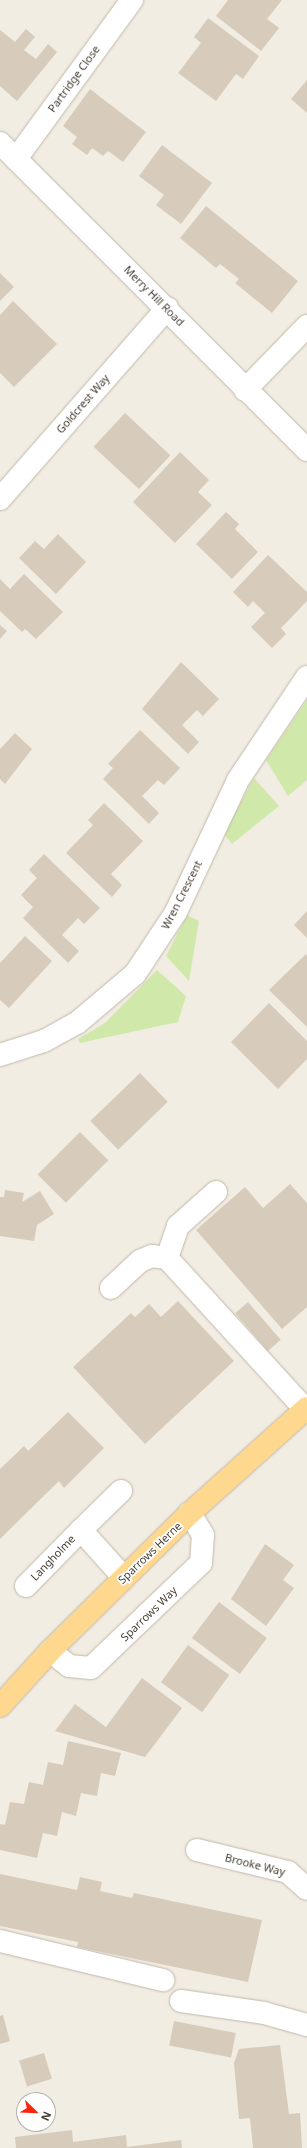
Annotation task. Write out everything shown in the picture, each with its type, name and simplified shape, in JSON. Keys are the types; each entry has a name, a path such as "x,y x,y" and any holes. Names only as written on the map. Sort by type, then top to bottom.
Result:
{"main road":[{"name":"Sparrows Herne","path":"0,1706 50,1651 190,1513 306,1409"}],"street":[{"name":"Partridge Close","path":"16,159 132,0"},
{"name":"Merry Hill Road","path":"0,143 167,308 245,390 307,450"},
{"name":"Goldcrest Way","path":"0,500 167,308"},
{"path":"245,390 307,326"},
{"name":"Wren Crescent","path":"0,1055 44,1041 78,1023 135,974 176,912 238,780 307,677"},
{"path":"167,1258 178,1226 216,1192"},
{"path":"111,1288 140,1261 152,1256 167,1258 306,1409"},
{"name":"Langholme","path":"26,1586 121,1491"},
{"name":"Sparrows Way","path":"50,1651 69,1666 91,1668 201,1563 205,1545 190,1513"},
{"name":"Langholme","path":"81,1530 124,1578"},
{"name":"Brooke Way","path":"197,1850 288,1872 307,1889"},
{"path":"0,1941 163,1980"},
{"path":"181,2001 264,2013 307,2025"}],"green space":[{"path":"307,700 307,780 288,796 266,760"},
{"path":"254,778 279,806 232,844 224,834"},
{"path":"187,915 199,921 189,981 166,956"},
{"path":"157,970 186,996 178,1022 80,1043 78,1039 105,1023"}],"building":[{"path":"228,0 282,0 267,19 279,28 261,51 216,16"},
{"path":"208,18 259,56 243,79 236,74 216,101 178,73 201,43 194,37"},
{"path":"26,29 35,37 24,50 36,59 48,44 57,52 17,101 0,86 0,30 15,42"},
{"path":"307,80 307,113 291,99"},
{"path":"90,89 146,132 123,162 108,151 103,156 92,148 87,155 72,144 77,137 63,126"},
{"path":"162,145 212,183 181,224 156,205 164,195 139,176"},
{"path":"206,206 298,281 272,313 235,283 239,279 220,264 216,268 180,238"},
{"path":"0,273 14,287 0,301"},
{"path":"13,301 57,344 14,387 0,373 0,315"},
{"path":"125,413 170,455 139,489 94,447"},
{"path":"180,452 209,480 198,492 212,505 175,543 133,502"},
{"path":"226,512 239,524 235,529 258,552 232,579 196,544"},
{"path":"58,534 86,562 56,594 19,558 35,541 44,549"},
{"path":"268,555 307,592 307,601 281,628 286,634 272,648 251,627 265,613 253,601 248,607 233,592"},
{"path":"24,574 63,612 36,639 25,629 22,632 0,611 0,579 10,589"},
{"path":"0,625 7,631 0,639"},
{"path":"181,662 219,699 203,716 197,710 182,725 199,742 188,754 142,709"},
{"path":"140,730 180,768 164,785 158,780 142,796 159,813 149,824 103,779 113,768 108,764"},
{"path":"15,733 32,749 5,784 0,779 0,749"},
{"path":"104,803 143,841 111,874 122,885 112,897 66,853 93,825 88,820"},
{"path":"44,854 100,908 84,924 78,918 62,935 79,951 68,963 23,918 33,907 21,895 37,878 29,870"},
{"path":"307,911 307,938 294,925"},
{"path":"25,936 52,961 9,1008 0,1000 0,963"},
{"path":"306,954 307,955 307,1027 269,990"},
{"path":"269,1003 307,1041 307,1059 278,1089 231,1042"},
{"path":"140,1073 168,1102 118,1150 90,1121"},
{"path":"80,1132 108,1160 66,1203 38,1174"},
{"path":"290,1184 307,1203 307,1307 282,1329 196,1230 245,1187 263,1208"},
{"path":"5,1190 24,1193 22,1202 40,1191 54,1214 37,1225 34,1241 0,1236 0,1197 4,1197"},
{"path":"178,1301 234,1361 145,1444 73,1367 131,1313 135,1317 149,1304 161,1317"},
{"path":"248,1302 281,1340 268,1351 235,1313"},
{"path":"68,1412 104,1448 64,1488 59,1481 0,1539 0,1469 24,1446 28,1451"},
{"path":"265,1544 294,1565 283,1580 294,1588 266,1626 231,1599"},
{"path":"219,1602 267,1638 240,1674 192,1638"},
{"path":"188,1645 229,1675 202,1712 161,1682"},
{"path":"142,1678 182,1708 145,1757 55,1731 75,1704 106,1727"},
{"path":"68,1741 121,1753 115,1776 101,1773 97,1796 81,1793 76,1816 62,1812 57,1836 43,1833 37,1858 0,1850 0,1824 5,1825 10,1802 24,1804 29,1782 43,1785 48,1762 63,1765"},
{"path":"0,1874 77,1890 80,1877 102,1882 100,1891 132,1898 134,1893 262,1920 248,1982 77,1947 78,1942 0,1926"},
{"path":"3,2015 10,2041 0,2044 0,2016"},
{"path":"174,2021 236,2033 231,2058 169,2046"},
{"path":"280,2045 289,2114 300,2113 302,2148 253,2148 250,2118 239,2119 234,2063 239,2049"},
{"path":"44,2053 52,2079 27,2086 19,2061"},
{"path":"72,2130 73,2142 126,2135 127,2147 181,2140 182,2148 16,2148 15,2137"}]}
